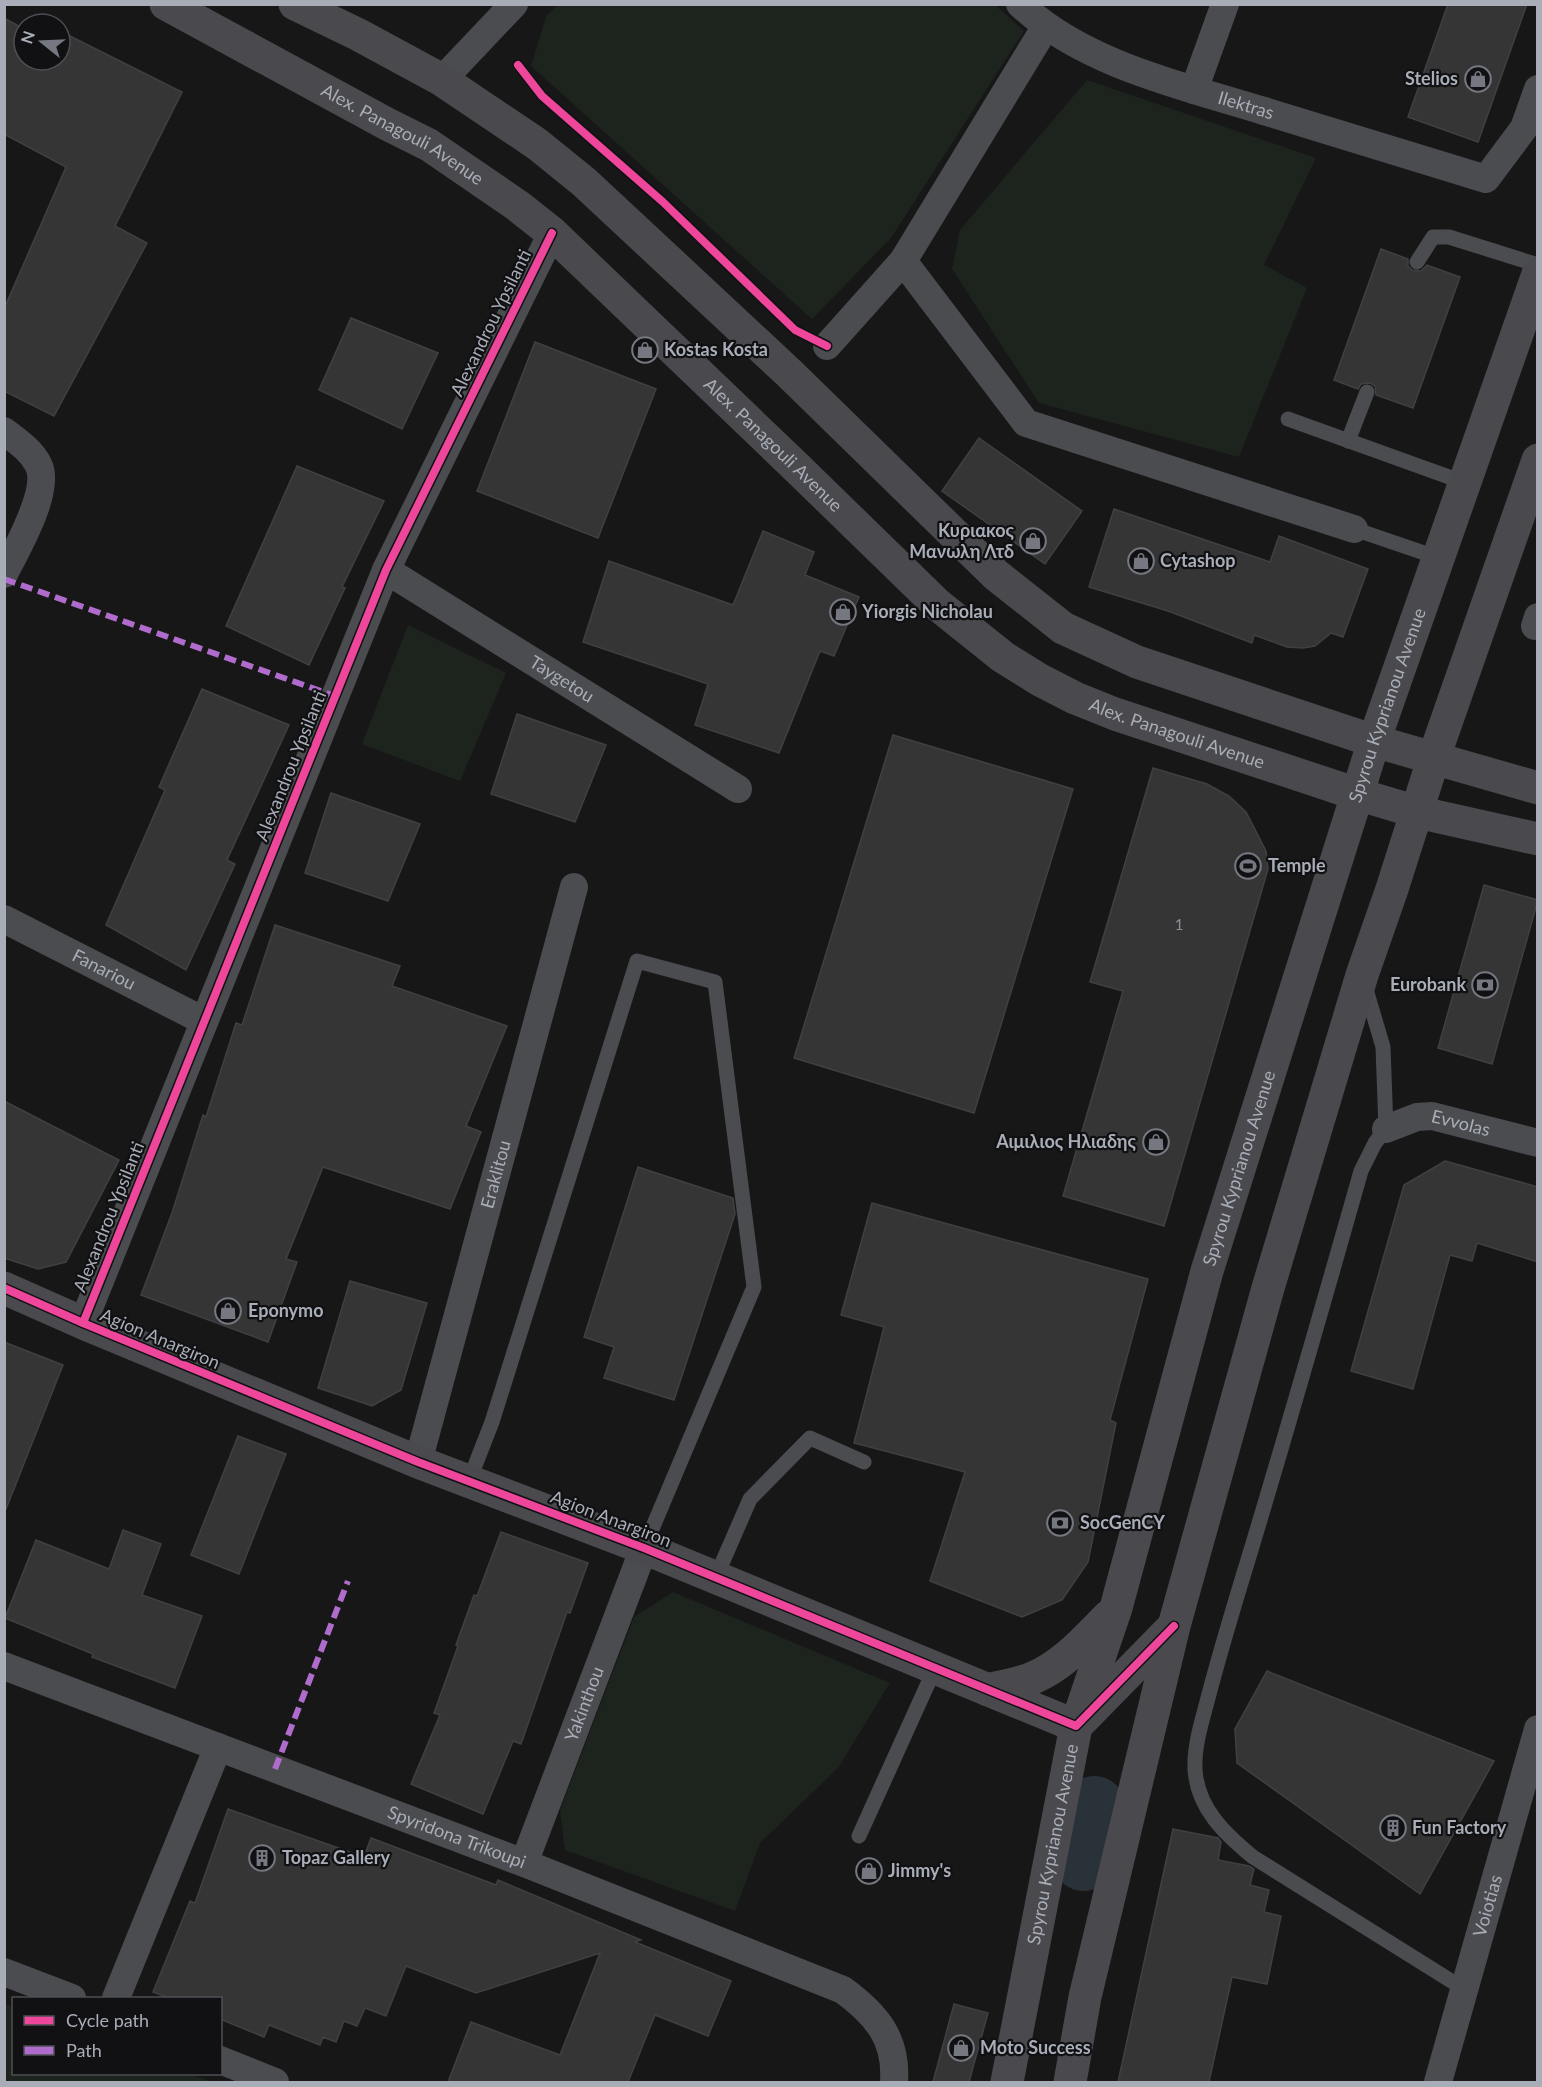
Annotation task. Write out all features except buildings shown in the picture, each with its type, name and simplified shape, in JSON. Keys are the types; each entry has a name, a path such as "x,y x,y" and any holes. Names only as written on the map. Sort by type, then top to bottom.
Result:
{"main road":[{"name":"Alex. Panagouli Avenue","path":"166,4 429,145 552,232 938,605 1003,657 1040,680 1075,698 1115,714 1357,794 1417,812 1538,839"},
{"path":"296,4 442,80 537,144 584,182 789,373 996,575 1063,628 1137,662 1374,741 1538,788"},
{"name":"Spyrou Kyprianou Avenue","path":"1007,2082 1076,1726 1116,1608 1207,1271 1374,741 1538,273"},
{"path":"1070,2082 1085,1997 1174,1626 1268,1288 1362,975 1434,757 1538,460"},
{"name":"Agion Anargiron","path":"4,1288 418,1462 644,1548 1076,1726"},
{"path":"988,1690 1032,1678 1056,1666 1076,1650 1116,1608"},
{"path":"1076,1726 1174,1626"}],"street":[{"path":"442,80 514,4"},
{"name":"Ilektras","path":"1020,4 1046,26 1102,57 1194,90 1486,179 1524,128 1538,89"},
{"path":"1194,90 1225,4"},
{"path":"827,346 903,261 1046,26"},
{"name":"Alexandrou Ypsilanti","path":"83,1323 386,570 552,232"},
{"path":"903,261 1026,423 1354,529"},
{"path":"4,431 24,446 40,466 41,494 4,574"},
{"name":"Taygetou","path":"386,570 738,789"},
{"name":"Eraklitou","path":"418,1462 574,887"},
{"name":"Fanariou","path":"4,919 204,1021"},
{"name":"EvvoIas","path":"1386,1129 1416,1117 1432,1116 1538,1143"},
{"name":"Yakinthou","path":"524,1863 644,1548"},
{"name":"Spyridona Trikoupi","path":"4,1666 524,1863 843,1990 864,2005 889,2041 895,2064 894,2082"},
{"name":"Voiotias","path":"1438,2082 1538,1729"},
{"path":"116,1997 218,1747"},
{"path":"4,1972 69,1997"},
{"path":"222,2061 275,2082"}],"lane":[{"path":"1417,262 1433,237 1449,237 1538,265"},
{"path":"1348,441 1367,392"},
{"path":"1288,419 1463,482"},
{"path":"1354,529 1439,558"},
{"path":"469,1481 492,1422 637,961 715,982 754,1287 644,1548"},
{"path":"1362,975 1383,1047 1386,1129 1375,1143 1361,1171 1216,1667 1200,1732 1195,1771 1203,1803 1223,1831 1253,1857 1464,1989"},
{"path":"716,1577 750,1499 810,1438 864,1462"},
{"path":"859,1836 935,1668"}],"shaded area":[{"path":"557,5 995,5 1024,31 891,238 812,319 531,66 546,17"},
{"path":"1087,80 1316,158 1264,265 1307,288 1239,457 1039,403 952,269 960,230"},
{"path":"408,625 506,673 460,781 362,744"},
{"path":"673,1592 890,1683 838,1768 760,1843 735,1911 565,1850 560,1810 634,1617"},
{"path":"5,2004 12,2007 12,2075 192,2075 213,2082 5,2082"}],"waterway":[{"path":"1084,1859 1094,1808"}],"marked path":[{"path":"4,579 335,696"},
{"path":"275,1769 348,1581"}],"cycle path":[{"path":"518,65 542,96 663,202 795,330 827,346"},
{"path":"83,1323 386,570 552,233"},
{"path":"4,1288 418,1462 644,1548 1076,1726 1174,1626"}],"place":[{"name":"Stelios","path":"1478,79"},
{"name":"Kostas Kosta","path":"645,350"},
{"name":"Κυριακος Μανωλη Λτδ","path":"1033,541"},
{"name":"Cytashop","path":"1141,561"},
{"name":"Yiorgis Nicholau","path":"843,612"},
{"name":"Temple","path":"1248,866"},
{"name":"Eurobank","path":"1485,985"},
{"name":"Αιμιλιος Ηλιαδης","path":"1156,1142"},
{"name":"Eponymo","path":"228,1311"},
{"name":"SocGenCY","path":"1060,1523"},
{"name":"Fun Factory","path":"1393,1828"},
{"name":"Topaz Gallery","path":"262,1858"},
{"name":"Jimmy's","path":"869,1871"},
{"name":"Moto Success","path":"961,2048"}]}
